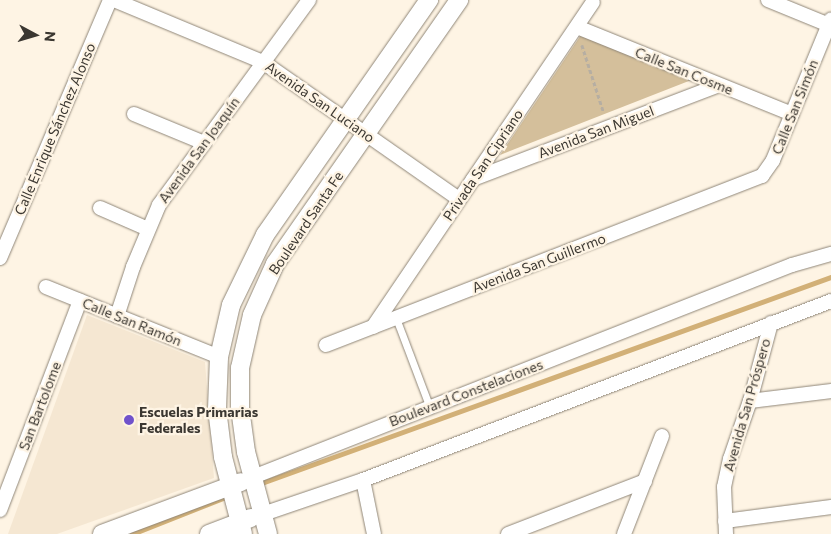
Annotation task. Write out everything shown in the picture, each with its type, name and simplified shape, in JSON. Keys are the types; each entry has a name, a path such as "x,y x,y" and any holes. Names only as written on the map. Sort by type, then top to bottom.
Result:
{"street":[{"name":"Calle Enrique Sánchez Alonso","path":"0,258 5,234 110,0"},
{"name":"Avenida San Luciano","path":"114,0 263,62 459,199"},
{"name":"Avenida San Joaquín","path":"117,316 148,229 159,205 309,0"},
{"name":"Boulevard Santa Fe","path":"241,523 231,490 219,430 217,385 219,357 231,305 247,270 278,216 429,0"},
{"name":"Boulevard Santa Fe","path":"268,534 242,429 239,387 243,349 252,315 276,264 460,0"},
{"path":"768,0 830,22"},
{"name":"Privada San Cipriano","path":"373,327 593,2"},
{"name":"Calle San Simón","path":"753,181 767,172 830,22"},
{"name":"Calle San Cosme","path":"577,27 792,114"},
{"name":"Avenida San Miguel","path":"474,179 719,85"},
{"path":"134,114 204,143"},
{"name":"Avenida San Guillermo","path":"326,345 753,181"},
{"path":"100,208 148,229"},
{"name":"Boulevard Constelaciones","path":"102,534 231,490 430,408 792,265 831,254"},
{"name":"Calle San Ramón","path":"46,287 219,357"},
{"path":"209,534 241,523 261,508 363,480 831,300"},
{"name":"San Bartolome","path":"0,510 80,301"},
{"name":"Avenida San Próspero","path":"725,527 724,487 730,459 750,401 771,323"},
{"path":"750,401 831,391"},
{"path":"624,534 662,436"},
{"path":"363,480 374,534"},
{"path":"508,534 645,482"},
{"path":"725,527 831,507"}],"lane":[{"path":"396,318 430,408"}],"path":[{"path":"577,27 608,127"}],"shaded area":[{"path":"585,29 699,77 500,155"},
{"name":"Escuelas Primarias Federales","path":"87,315 205,362 214,478 57,534 8,534"}],"waterway":[{"path":"259,484 831,277"},
{"path":"132,534 228,496"}],"place":[{"name":"Escuelas Primarias Federales","path":"129,420"}]}
